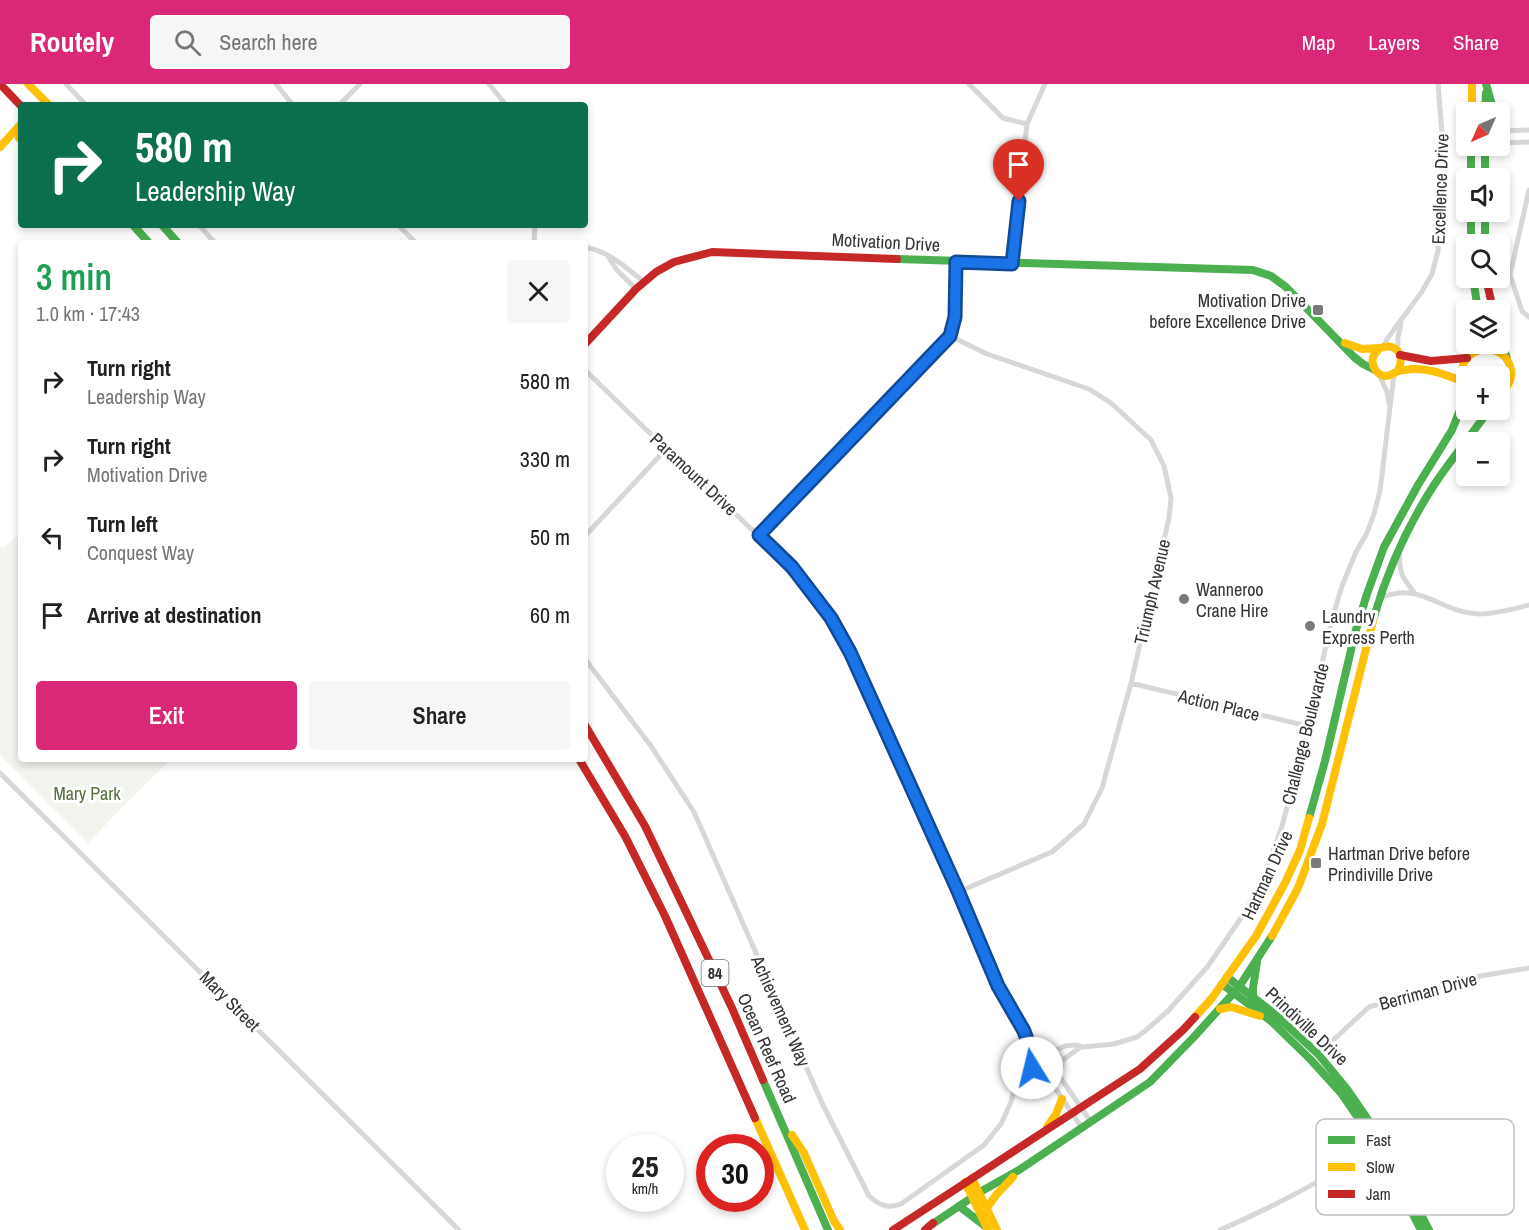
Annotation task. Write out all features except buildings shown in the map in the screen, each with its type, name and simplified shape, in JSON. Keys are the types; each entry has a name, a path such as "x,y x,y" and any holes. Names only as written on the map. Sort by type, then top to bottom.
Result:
{"main road":[{"path":"0,84 18,103"},
{"path":"28,84 43,102"},
{"path":"1472,84 1472,102"},
{"path":"1485,102 1486,84"},
{"path":"1486,84 1491,102"},
{"path":"0,147 18,126"},
{"path":"0,147 18,138"},
{"path":"136,228 146,240"},
{"path":"165,228 175,240"},
{"name":"Motivation Drive","path":"588,341 636,289 656,272 674,262 712,252 1012,264 1253,270 1271,276 1286,287 1357,360 1377,372"},
{"name":"Motivation Drive","path":"1337,339 1359,350 1382,347"},
{"path":"1456,381 1427,370 1414,369 1384,376 1373,366 1374,354 1382,347 1392,347 1399,353 1431,361 1469,356 1486,348 1495,350 1507,359"},
{"path":"1396,373 1402,363 1399,353"},
{"path":"1506,354 1512,377 1510,381"},
{"name":"Hartman Drive","path":"1463,366 1469,356"},
{"name":"Hartman Drive","path":"892,1230 1140,1069 1183,1030 1212,999 1225,981 1256,936 1300,850 1325,761 1355,633 1384,547 1457,420"},
{"name":"Hartman Drive","path":"924,1230 976,1194 1019,1170 1150,1082 1237,990 1268,944 1298,888 1322,824 1369,635 1380,598 1399,549 1436,482 1482,420"},
{"name":"Ocean Reef Road","path":"588,730 645,826 732,1008 828,1230"},
{"name":"84","path":"581,762 625,836 665,916 805,1230"},
{"path":"1253,998 1258,958"},
{"name":"Prindiville Drive","path":"1225,981 1314,1057"},
{"name":"Prindiville Drive","path":"1237,990 1253,998 1276,1015 1347,1089 1365,1119"},
{"path":"1220,1009 1231,1007 1240,1009 1271,1021"},
{"path":"1043,1132 1056,1114 1062,1099"},
{"path":"777,1110 804,1153 840,1230"},
{"path":"987,1208 1019,1170"},
{"path":"968,1180 987,1208 997,1230"},
{"path":"976,1194 988,1229"},
{"path":"958,1206 988,1229"},
{"name":"Prindiville Drive","path":"1414,1215 1421,1230"},
{"name":"Prindiville Drive","path":"1421,1215 1429,1230"}],"street":[{"path":"66,84 83,102"},
{"path":"276,84 291,102"},
{"path":"342,102 360,84"},
{"path":"489,84 504,102"},
{"path":"969,84 1003,118 1027,124"},
{"path":"1012,264 1027,124 1045,84"},
{"name":"Excellence Drive","path":"1382,347 1421,294 1432,273 1438,251 1444,157 1438,84"},
{"path":"1510,129 1529,130 1529,143 1510,143"},
{"path":"1529,190 1510,275 1522,311 1529,317"},
{"path":"202,228 212,240"},
{"path":"401,228 413,240"},
{"path":"588,248 622,263 644,282"},
{"path":"608,257 616,269 636,289"},
{"path":"759,535 950,336 955,317 956,262"},
{"name":"Excellence Drive","path":"1399,353 1398,331 1402,320"},
{"name":"Triumph Avenue","path":"950,336 987,354 1089,389 1111,403 1151,440 1164,466 1171,498 1169,518 1131,683 1102,788 1084,824 1052,852 958,891"},
{"name":"Challenge Boulevarde","path":"1377,372 1387,392 1390,408"},
{"name":"Paramount Drive","path":"588,373 792,567 831,618 850,652 958,891 998,986 1024,1031 1032,1059"},
{"name":"Challenge Boulevarde","path":"1062,1061 1083,1047 1114,1044 1137,1037 1168,1011 1222,948 1245,912 1267,868 1282,826 1302,752 1332,619 1342,586 1356,552 1367,533 1380,492 1396,373"},
{"path":"588,533 666,449"},
{"path":"1399,549 1403,580 1414,592 1451,608 1478,614 1501,612 1529,605"},
{"path":"1380,598 1392,593 1414,592"},
{"name":"Achievement Way","path":"588,663 651,746 694,812 822,1103 869,1196 877,1203 886,1206 893,1207 901,1204 984,1145 1001,1124 1017,1083 1032,1059"},
{"name":"Action Place","path":"1131,683 1308,726"},
{"name":"Mary Street","path":"0,773 459,1230"},
{"name":"Berriman Drive","path":"1314,1057 1369,1007 1474,977 1529,968"},
{"name":"Paramount Drive","path":"1024,1031 1036,1042 1051,1050"},
{"name":"Challenge Boulevarde","path":"1051,1050 1076,1045 1083,1047"},
{"path":"1015,1092 1032,1080 1049,1079 1058,1074 1062,1061 1059,1055 1051,1050 1043,1049 1037,1052 1032,1059 1032,1068 1041,1078"},
{"path":"1058,1074 1091,1122"},
{"path":"1049,1079 1082,1128"},
{"path":"1220,1230 1261,1213 1316,1183"}],"green space":[{"name":"Mary Park","path":"18,535 18,762 168,762 88,843 0,755 0,546 3,549"}],"traffic: fast":[{"path":"1486,84 1491,102"},
{"path":"1486,93 1486,102"},
{"path":"1471,156 1471,168"},
{"path":"1485,156 1485,168"},
{"path":"1471,222 1471,234"},
{"path":"1485,222 1485,234"},
{"path":"136,228 146,240"},
{"path":"165,228 175,240"},
{"path":"897,259 1253,270 1271,276 1286,287 1354,357 1375,370"},
{"path":"1475,288 1476,300"},
{"path":"1506,354 1507,359"},
{"path":"1309,818 1355,633 1384,547 1456,420"},
{"path":"1374,617 1386,581 1408,530 1442,473 1482,420"},
{"path":"928,1227 980,1192 1019,1170 1150,1082 1239,987 1272,936"},
{"path":"1253,998 1257,962"},
{"path":"1227,977 1276,1015 1318,1054 1347,1089 1368,1119"},
{"path":"1222,984 1271,1021 1311,1060 1341,1093 1359,1119"},
{"path":"763,1080 828,1230"},
{"path":"959,1206 985,1226"},
{"path":"1413,1215 1421,1230"},
{"path":"1421,1215 1429,1230"}],"traffic: slow":[{"path":"28,84 46,102"},
{"path":"1472,84 1472,102"},
{"path":"0,147 18,127"},
{"path":"1345,343 1362,349 1380,348"},
{"path":"1398,371 1401,362 1397,350 1387,346 1376,352 1373,364 1377,372 1382,375 1389,376 1400,371 1419,369 1456,379"},
{"path":"1463,366 1469,356 1477,351 1485,350 1494,350 1501,354 1508,360 1510,366"},
{"path":"1510,367 1510,380"},
{"path":"1272,936 1298,888 1322,824 1374,617"},
{"path":"1195,1017 1212,998 1256,936 1300,850 1309,818"},
{"path":"1220,1009 1231,1007 1260,1016"},
{"path":"1047,1127 1062,1099"},
{"path":"755,1118 805,1230"},
{"path":"792,1135 804,1153 840,1230"},
{"path":"987,1208 1013,1177"},
{"path":"972,1178 997,1230"},
{"path":"965,1182 988,1230"}],"traffic: jam":[{"path":"0,84 18,103"},
{"path":"588,341 636,289 656,272 674,262 712,252 897,259"},
{"path":"1488,288 1491,300"},
{"path":"1400,355 1431,361 1467,358"},
{"path":"588,730 645,826 732,1008 763,1080"},
{"path":"581,762 625,836 665,916 755,1118"},
{"path":"893,1230 1140,1069 1195,1017"},
{"path":"925,1230 933,1223"}],"place":[{"name":"Motivation Drive before Excellence Drive","path":"1318,310"},
{"name":"Wanneroo Crane Hire","path":"1184,599"},
{"name":"Laundry Express Perth","path":"1310,626"},
{"name":"Hartman Drive before Prindiville Drive","path":"1316,863"}],"route":[{"path":"1019,201 1012,264 956,262 955,317 950,336 759,535 792,567 831,618 850,652 958,891 998,986 1024,1031 1033,1056 1032,1068"}]}
